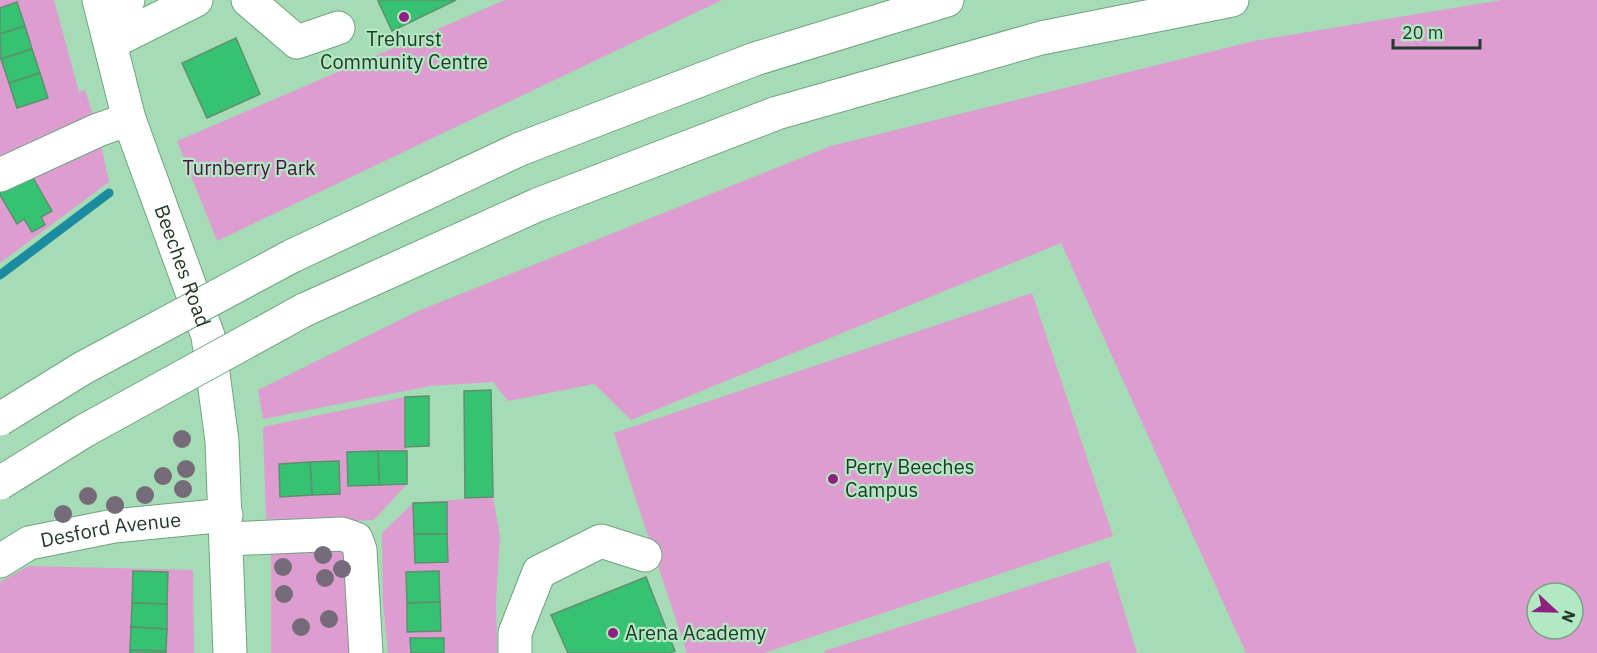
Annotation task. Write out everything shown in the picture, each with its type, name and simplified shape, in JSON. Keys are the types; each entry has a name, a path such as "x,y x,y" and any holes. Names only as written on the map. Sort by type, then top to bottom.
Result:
{"main road":[{"name":"Beeches Road","path":"99,0 129,119 208,336 222,441 230,653"},
{"path":"110,43 128,0"},
{"path":"110,43 196,0"},
{"path":"248,0 297,42 338,28"},
{"path":"0,419 83,368 292,256 520,149 755,59 947,0"},
{"path":"0,483 84,431 304,310 537,205 777,114 1041,38 1232,0"},
{"path":"0,175 99,130 129,119"},
{"name":"Desford Avenue","path":"0,561 29,543 114,526 227,527"},
{"path":"227,527 342,534 356,539 360,550 366,653"},
{"path":"515,653 515,633 539,572 601,541 645,555"}],"green space":[{"path":"0,0 54,0 79,92 85,90 98,130 109,182 0,263"},
{"name":"Turnberry Park","path":"505,0 722,0 217,241 177,141"},
{"path":"1502,0 1597,0 1597,653 1246,653 1061,243 631,420 594,384 508,401 493,382 430,386 263,419 258,390 418,311 831,146 1254,41"},
{"path":"1032,293 1113,536 764,653 687,653 614,433"},
{"path":"405,397 407,484 374,520 312,523 266,519 263,427"},
{"path":"493,497 500,537 496,599 497,653 388,653 383,603 382,533 413,503"},
{"path":"340,545 349,556 351,653 271,653 271,552"},
{"path":"1109,561 1137,653 825,653 824,651"},
{"path":"29,566 193,570 194,653 0,653 0,582"}],"building":[{"name":"Trehurst Community Centre","path":"456,0 392,31 378,1"},
{"path":"17,2 25,26 0,34 0,8"},
{"path":"25,26 32,49 1,59 0,34"},
{"path":"236,38 260,94 207,118 182,63"},
{"path":"32,49 40,73 9,83 1,59"},
{"path":"40,73 48,98 17,108 9,83"},
{"path":"28,169 52,211 41,217 45,225 32,232 24,219 17,224 0,195 0,186"},
{"path":"491,390 493,497 465,498 464,391"},
{"path":"429,396 429,446 405,447 405,397"},
{"path":"378,451 407,451 407,484 379,485"},
{"path":"378,451 379,485 348,486 347,452"},
{"path":"339,461 340,494 312,495 310,462"},
{"path":"310,462 312,495 280,497 279,464"},
{"path":"447,502 447,534 414,534 413,503"},
{"path":"414,534 447,534 448,562 415,563"},
{"path":"133,571 168,572 167,604 132,603"},
{"path":"439,571 440,602 407,603 406,572"},
{"name":"Arena Academy","path":"646,577 675,651 670,653 568,653 551,615"},
{"path":"440,602 441,631 407,632 407,603"},
{"path":"132,603 167,604 167,629 131,627"},
{"path":"131,627 167,629 166,651 130,650"},
{"path":"410,638 444,638 444,653 411,653"},
{"path":"130,650 166,651 166,653 130,653"}],"waterway":[{"path":"0,275 109,193"}],"place":[{"name":"Trehurst Community Centre","path":"404,17"},
{"name":"Perry Beeches Campus","path":"833,479"},
{"name":"Arena Academy","path":"613,633"}]}
